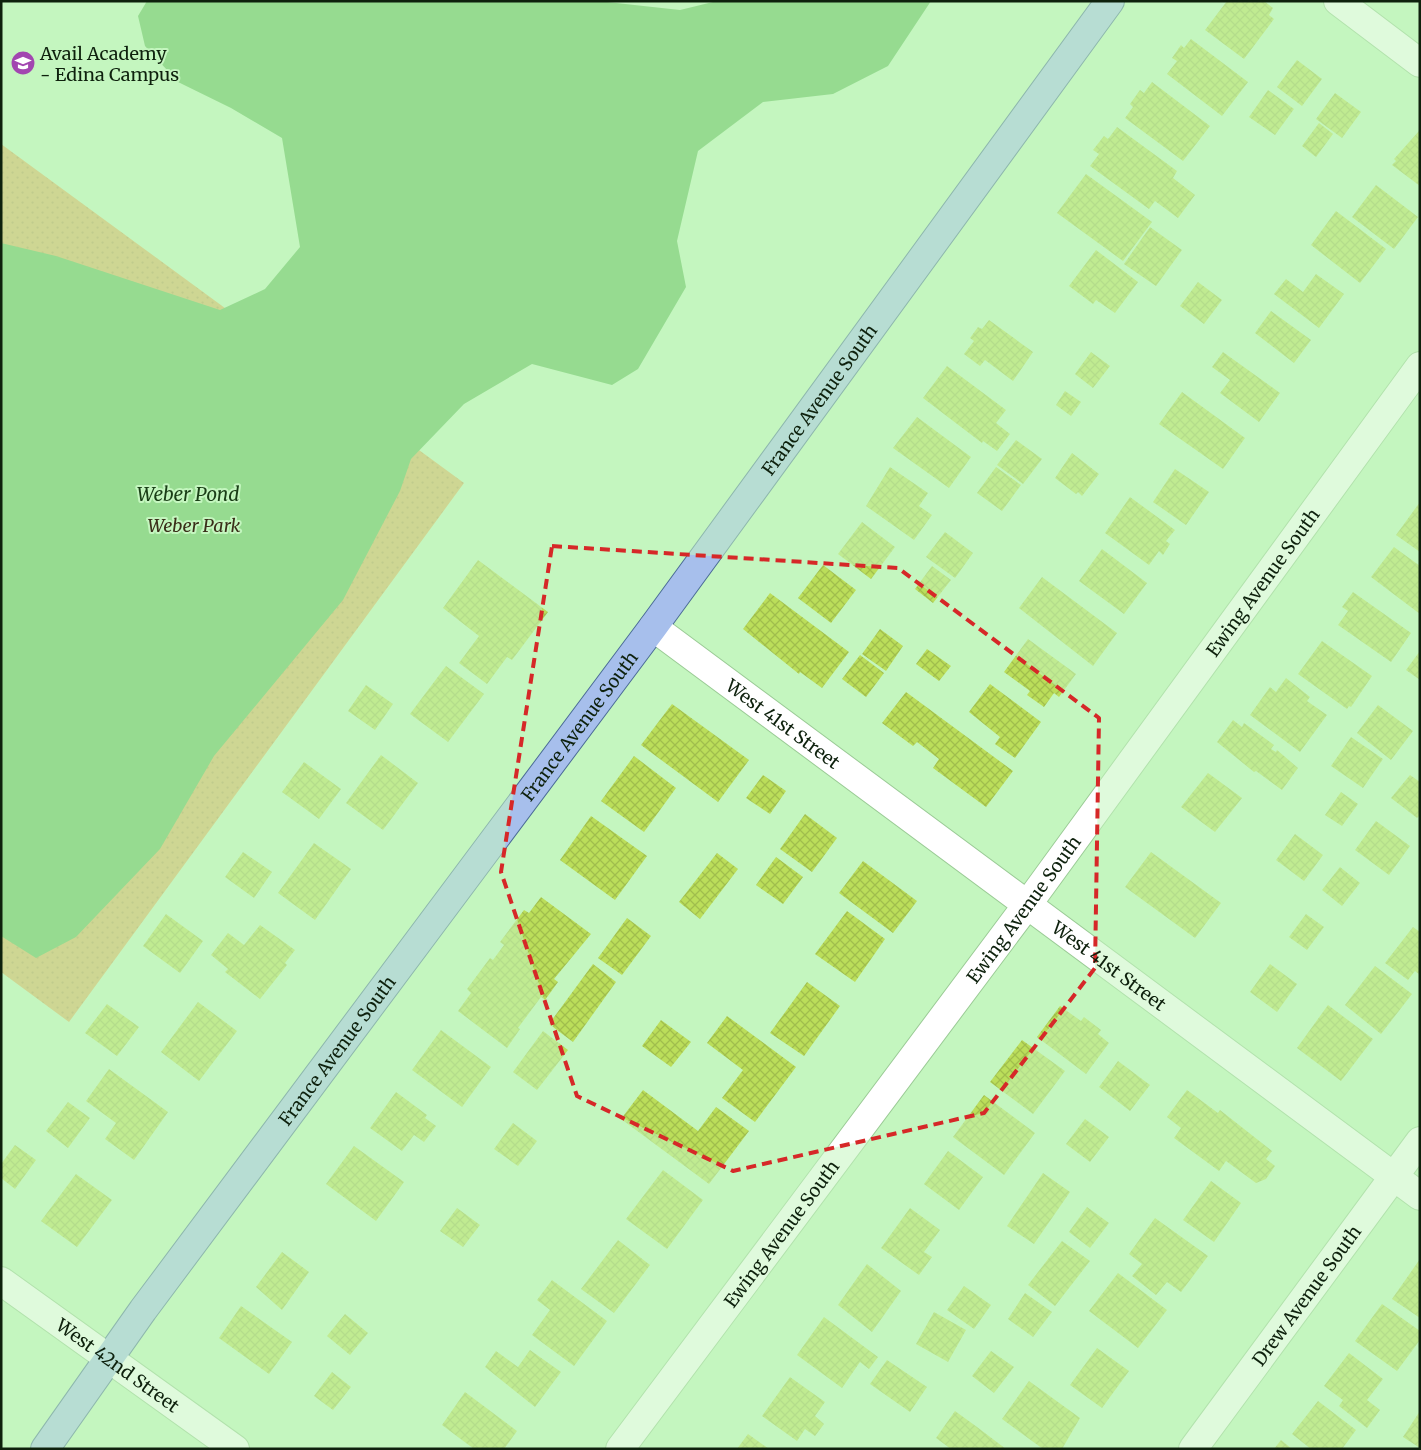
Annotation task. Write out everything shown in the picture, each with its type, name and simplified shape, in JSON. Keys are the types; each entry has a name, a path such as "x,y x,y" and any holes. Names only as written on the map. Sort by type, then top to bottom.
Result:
{"main road":[{"name":"France Avenue South","path":"45,1449 109,1358 653,627 1110,1"}],"street":[{"path":"1338,1 1420,62"},
{"name":"Ewing Avenue South","path":"620,1449 1027,905 1420,366"},
{"name":"West 41st Street","path":"653,627 1420,1196"},
{"name":"Drew Avenue South","path":"1193,1449 1420,1141"},
{"name":"West 42nd Street","path":"1,1280 235,1449"}],"highlighted area":[{"path":"552,546 898,568 1099,718 1095,968 984,1113 733,1171 577,1096 501,872"}],"green space":[{"name":"Weber Park","path":"1,144 464,483 69,1022 1,972"}],"water":[{"name":"Weber Pond","path":"147,1 598,1 680,10 717,1 931,1 888,66 833,94 763,102 698,151 677,241 686,287 638,369 612,385 532,364 464,404 411,459 400,491 343,600 214,756 160,849 76,937 36,958 1,936 1,243 56,256 220,310 265,289 300,247 282,138 231,108 178,82 145,46 138,16"}],"building":[{"path":"1227,1 1264,1 1273,8 1269,15 1274,19 1244,59 1205,30"},
{"path":"1191,39 1248,82 1222,116 1167,74 1177,61 1172,58 1181,45 1184,48"},
{"path":"1297,60 1322,79 1302,106 1277,87"},
{"path":"1152,82 1210,126 1183,161 1125,118 1133,107 1130,104 1140,90 1144,93"},
{"path":"1268,90 1294,109 1275,135 1249,117"},
{"path":"1335,93 1361,112 1342,138 1316,119"},
{"path":"1319,123 1333,134 1316,157 1302,146"},
{"path":"1117,127 1177,171 1173,178 1195,195 1178,218 1155,201 1149,209 1090,166 1099,154 1093,150 1104,136 1108,139"},
{"path":"1419,131 1420,186 1392,165 1396,161 1394,159"},
{"path":"1086,174 1152,222 1123,261 1057,213"},
{"path":"1376,185 1418,217 1394,249 1352,217"},
{"path":"1336,211 1386,249 1360,283 1311,245"},
{"path":"1150,227 1182,250 1156,286 1124,264"},
{"path":"1096,250 1138,282 1115,313 1096,300 1093,304 1069,286"},
{"path":"1316,274 1344,294 1319,328 1274,294 1286,279 1303,292"},
{"path":"1198,282 1222,300 1204,324 1180,306"},
{"path":"1271,311 1311,340 1294,363 1255,333"},
{"path":"989,320 1033,352 1013,381 985,360 980,366 964,354 974,341 970,338 978,327 982,329"},
{"path":"1091,352 1110,366 1093,388 1075,374"},
{"path":"1223,352 1280,393 1259,422 1220,393 1230,380 1212,367"},
{"path":"947,366 1006,410 996,423 1010,434 997,451 983,441 982,443 923,398"},
{"path":"1065,391 1081,402 1071,416 1056,405"},
{"path":"1182,392 1245,438 1223,469 1159,424"},
{"path":"917,417 971,457 949,488 893,448"},
{"path":"1016,440 1042,459 1023,484 997,465"},
{"path":"1072,453 1099,474 1082,496 1078,492 1076,494 1055,478"},
{"path":"890,467 928,493 919,506 932,515 914,540 866,506"},
{"path":"996,467 1021,485 1002,511 977,493"},
{"path":"1175,469 1209,492 1186,525 1153,502"},
{"path":"1130,497 1175,530 1166,541 1170,544 1163,555 1159,551 1149,565 1105,533"},
{"path":"1420,502 1420,552 1396,535"},
{"path":"862,522 895,547 871,579 838,554"},
{"path":"945,532 973,553 955,578 926,557"},
{"path":"1394,547 1420,566 1420,614 1371,577"},
{"path":"1102,549 1147,583 1124,614 1079,581"},
{"path":"478,560 548,612 512,660 507,657 487,684 459,663 479,636 443,608"},
{"path":"823,565 856,590 831,623 798,598"},
{"path":"932,566 951,580 933,603 915,589"},
{"path":"1042,577 1117,633 1093,666 1019,608"},
{"path":"1353,592 1411,633 1391,662 1338,625 1348,611 1342,607"},
{"path":"770,593 849,652 822,688 800,672 799,674 743,629"},
{"path":"880,629 903,646 886,671 862,654"},
{"path":"1028,639 1076,674 1059,697 1054,693 1044,707 1027,695 1030,691 1004,672"},
{"path":"1322,641 1372,676 1351,707 1349,706 1347,709 1298,674"},
{"path":"927,649 951,666 939,681 916,664"},
{"path":"1420,651 1420,680 1406,670"},
{"path":"860,655 884,673 866,697 842,679"},
{"path":"446,666 484,694 448,742 410,714"},
{"path":"1286,678 1310,697 1307,701 1327,715 1300,752 1250,715 1270,687 1276,692"},
{"path":"990,684 1041,722 1015,758 995,744 1000,737 969,712"},
{"path":"366,685 393,704 375,730 348,711"},
{"path":"906,692 1013,771 986,807 933,768 939,759 917,742 913,746 882,723"},
{"path":"672,704 749,760 718,802 641,745"},
{"path":"1378,705 1413,731 1391,760 1357,733"},
{"path":"1233,720 1242,727 1244,723 1274,745 1271,749 1276,752 1277,750 1298,768 1282,790 1256,771 1254,772 1217,742"},
{"path":"1351,737 1383,759 1363,788 1331,766"},
{"path":"381,755 418,783 383,830 346,803"},
{"path":"634,756 676,788 644,832 601,801"},
{"path":"304,762 341,789 319,819 282,792"},
{"path":"1208,773 1242,798 1215,832 1181,807"},
{"path":"763,775 786,791 770,814 746,798"},
{"path":"1410,775 1420,782 1420,815 1417,818 1391,798"},
{"path":"1341,792 1358,804 1342,826 1325,815"},
{"path":"805,814 837,838 812,872 780,849"},
{"path":"591,816 647,856 615,900 560,860"},
{"path":"1376,821 1410,846 1389,875 1355,850"},
{"path":"1295,834 1323,855 1304,881 1276,860"},
{"path":"314,843 351,869 315,920 278,893"},
{"path":"243,852 272,872 254,898 225,877"},
{"path":"1151,852 1221,903 1195,938 1125,887"},
{"path":"717,853 738,869 700,919 679,902"},
{"path":"776,857 803,877 783,904 756,885"},
{"path":"863,861 917,901 893,933 839,893"},
{"path":"1340,867 1360,883 1342,906 1322,890"},
{"path":"541,897 591,934 554,979 558,982 545,1000 541,997 518,1028 520,1029 507,1048 458,1011 471,993 467,989 490,958 493,960 504,945 500,942 524,910 529,913"},
{"path":"847,911 885,939 855,982 815,954"},
{"path":"166,914 203,941 180,973 143,946"},
{"path":"1306,914 1324,927 1307,950 1289,937"},
{"path":"627,918 651,936 622,975 598,958"},
{"path":"260,925 295,950 285,963 287,965 260,999 225,972 228,969 211,955 228,933 244,945"},
{"path":"1413,927 1420,932 1420,975 1415,971 1408,980 1385,963"},
{"path":"593,964 616,982 573,1042 549,1024"},
{"path":"1270,964 1297,984 1277,1012 1250,992"},
{"path":"1375,966 1412,994 1381,1034 1345,1005"},
{"path":"807,982 840,1006 804,1056 770,1033"},
{"path":"198,1002 237,1031 199,1081 161,1052"},
{"path":"107,1004 139,1027 117,1056 85,1033"},
{"path":"1328,1005 1373,1039 1341,1081 1297,1048"},
{"path":"1060,1006 1081,1021 1084,1017 1101,1030 1098,1034 1109,1043 1086,1074 1037,1037"},
{"path":"727,1016 796,1067 755,1122 722,1098 743,1070 707,1043"},
{"path":"661,1020 691,1042 671,1067 642,1046"},
{"path":"441,1030 491,1067 462,1107 412,1070"},
{"path":"543,1031 568,1050 537,1090 513,1072"},
{"path":"1022,1040 1065,1071 1033,1114 990,1082"},
{"path":"1118,1061 1150,1085 1130,1111 1099,1087"},
{"path":"109,1069 168,1112 134,1160 105,1139 116,1123 86,1101"},
{"path":"643,1090 698,1131 716,1107 749,1131 709,1184 621,1119"},
{"path":"1187,1090 1218,1113 1220,1110 1272,1151 1266,1159 1275,1166 1266,1179 1256,1183 1226,1161 1219,1171 1174,1138 1181,1128 1167,1117"},
{"path":"396,1092 427,1115 425,1118 436,1126 424,1142 414,1135 402,1151 370,1128"},
{"path":"984,1095 1035,1133 1004,1175 953,1137"},
{"path":"68,1102 90,1118 68,1148 46,1131"},
{"path":"1085,1119 1109,1137 1090,1162 1066,1144"},
{"path":"513,1123 537,1141 518,1166 494,1149"},
{"path":"15,1145 36,1160 15,1189 1,1178 1,1164"},
{"path":"354,1146 404,1182 376,1221 326,1184"},
{"path":"948,1151 983,1177 959,1210 924,1184"},
{"path":"663,1170 703,1200 667,1249 626,1219"},
{"path":"1043,1173 1070,1192 1034,1244 1007,1226"},
{"path":"76,1174 112,1200 77,1247 41,1221"},
{"path":"1211,1181 1241,1203 1214,1242 1183,1220"},
{"path":"1087,1207 1109,1223 1090,1248 1069,1232"},
{"path":"457,1208 480,1225 463,1247 440,1231"},
{"path":"910,1208 940,1230 924,1252 932,1257 919,1275 881,1248"},
{"path":"1155,1218 1208,1256 1181,1292 1167,1282 1156,1295 1132,1276 1142,1264 1129,1254"},
{"path":"618,1240 650,1265 614,1313 581,1289"},
{"path":"1062,1241 1090,1261 1055,1306 1028,1285"},
{"path":"282,1252 309,1272 282,1310 256,1287"},
{"path":"1420,1259 1420,1318 1392,1299"},
{"path":"867,1264 901,1291 872,1332 838,1305"},
{"path":"1118,1273 1167,1310 1138,1348 1089,1311"},
{"path":"552,1280 607,1321 574,1366 532,1335 550,1310 537,1300"},
{"path":"964,1286 991,1305 974,1329 947,1310"},
{"path":"1025,1293 1052,1312 1033,1337 1008,1319"},
{"path":"1382,1304 1420,1331 1420,1340 1397,1371 1355,1341"},
{"path":"241,1306 292,1342 269,1374 219,1338"},
{"path":"934,1312 966,1330 948,1362 916,1344"},
{"path":"345,1314 368,1333 350,1355 327,1336"},
{"path":"824,1317 878,1357 869,1369 860,1362 842,1388 797,1355"},
{"path":"1097,1348 1129,1371 1102,1408 1070,1385"},
{"path":"530,1350 561,1372 535,1407 485,1367 496,1351 518,1367"},
{"path":"991,1351 1014,1367 994,1393 972,1376"},
{"path":"1349,1353 1383,1379 1367,1400 1380,1410 1367,1428 1339,1406 1343,1400 1324,1386"},
{"path":"887,1360 927,1387 910,1412 870,1384"},
{"path":"332,1372 351,1387 333,1410 314,1396"},
{"path":"790,1377 825,1402 815,1416 824,1424 815,1436 805,1429 797,1441 762,1416"},
{"path":"1029,1381 1080,1418 1062,1449 1043,1449 1002,1419"},
{"path":"465,1392 517,1431 504,1449 474,1449 442,1425"},
{"path":"1318,1401 1356,1430 1342,1449 1311,1449 1292,1434"},
{"path":"955,1411 1006,1449 951,1449 936,1438"},
{"path":"1420,1411 1420,1448 1403,1437"},
{"path":"748,1434 769,1449 737,1449"},
{"path":"1281,1440 1292,1449 1274,1449"}],"place":[{"name":"Avail Academy - Edina Campus","path":"23,63"}]}
